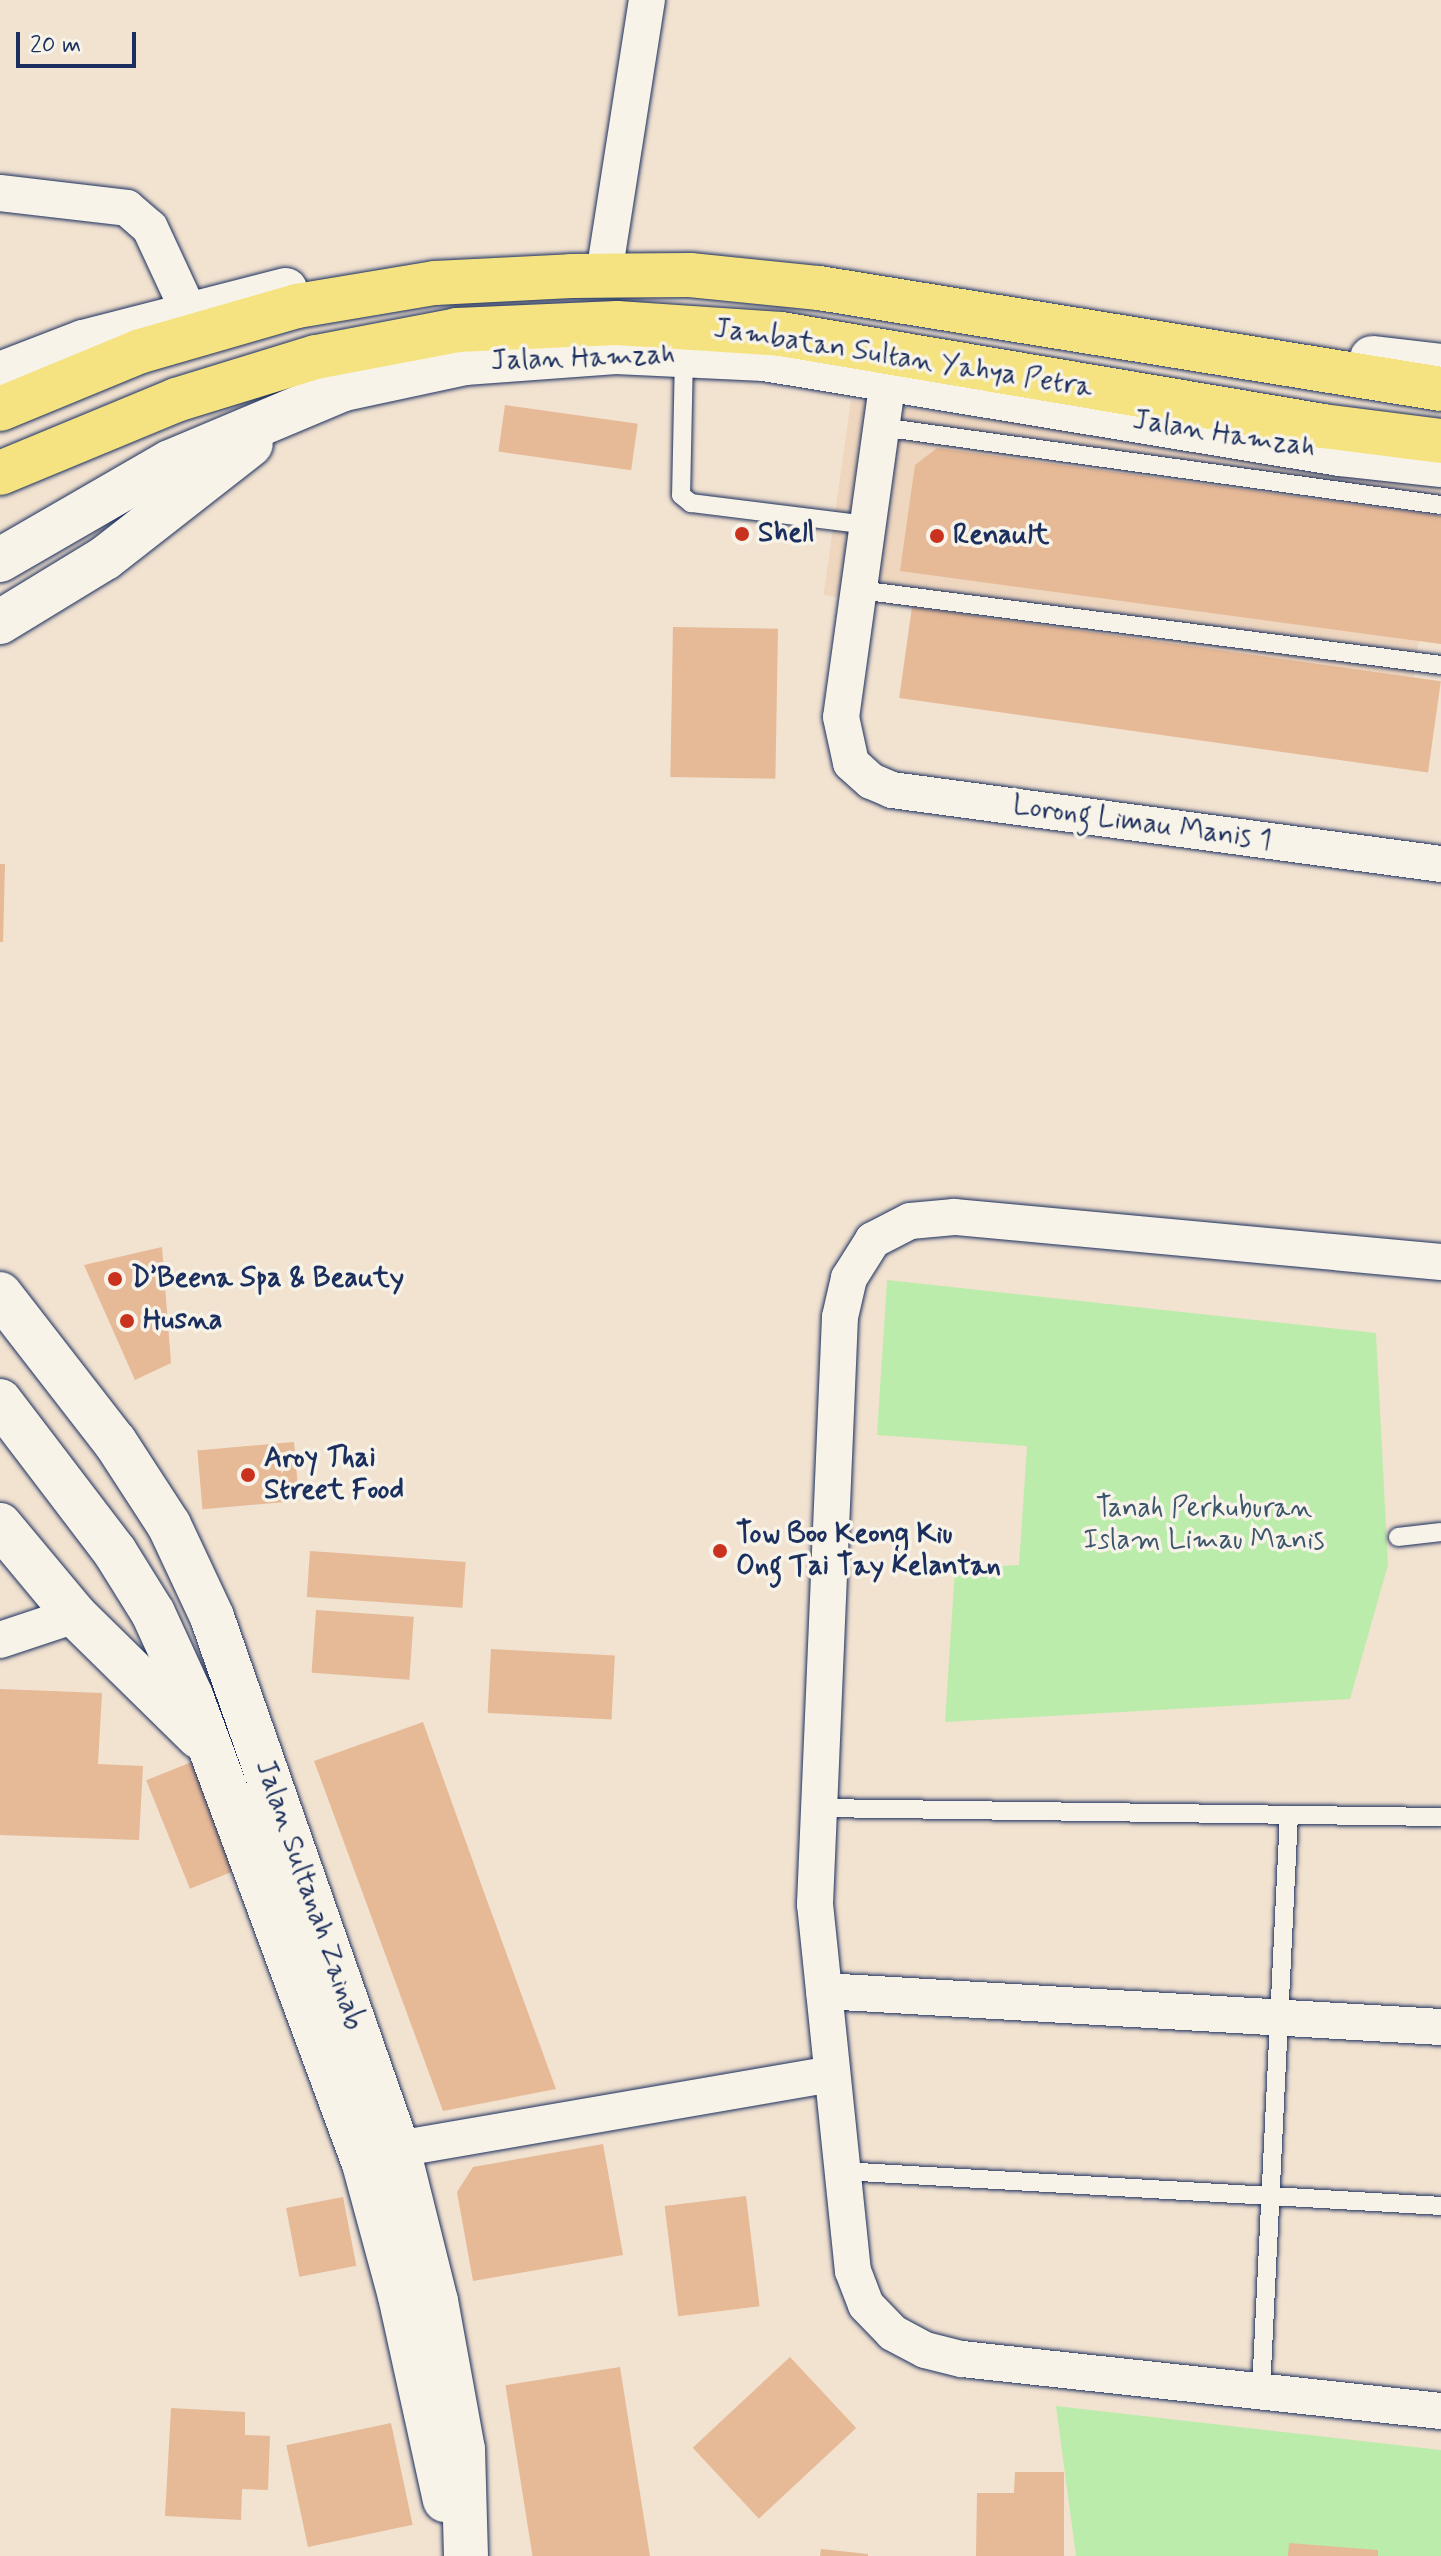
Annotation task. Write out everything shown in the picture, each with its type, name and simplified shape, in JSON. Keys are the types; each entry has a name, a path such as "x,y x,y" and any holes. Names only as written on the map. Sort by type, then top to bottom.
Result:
{"highway":[{"name":"Jambatan Sultan Yahya Petra","path":"0,409 141,351 297,306 435,283 571,276 690,275 819,288 1441,389"},
{"name":"Jambatan Sultan Yahya Petra","path":"0,473 176,400 316,357 457,330 617,323 781,334 1323,426 1441,441"}],"main road":[{"path":"0,374 83,342 189,312 378,275 607,255 823,269 1330,353 1441,366"},
{"name":"Jalan Hamzah","path":"0,560 170,462 344,389 465,363 616,352 764,359 1340,454 1441,465"},
{"path":"0,622 105,558 300,405"},
{"name":"Jalan Sultanah Zainab","path":"0,1294 115,1442 176,1538 212,1617 398,2149 436,2301 463,2449 466,2556"},
{"name":"Jalan Sultanah Zainab","path":"0,1401 75,1496 153,1613 212,1750 363,2160 460,2556"},
{"path":"0,1525 75,1615 212,1750"}],"street":[{"path":"607,255 647,0"},
{"path":"0,193 127,208 150,228 189,312"},
{"path":"859,590 888,379"},
{"name":"Lorong Limau Manis 1","path":"859,590 841,717 851,763 871,781 892,790 1441,864"},
{"path":"1441,1262 954,1217 910,1221 873,1240 849,1278 840,1317 815,1904 853,2271 866,2305 893,2333 925,2350 1441,2411"},
{"path":"0,1640 75,1615"},
{"path":"824,1991 1441,2027"},
{"path":"398,2149 832,2074"}],"lane":[{"path":"684,355 681,495 691,503 868,525"},
{"path":"881,427 1441,505"},
{"path":"859,590 1441,665"},
{"path":"1398,1537 1441,1532"},
{"path":"819,1808 1441,1817"},
{"path":"1261,2391 1283,2018 1289,1815"},
{"path":"842,2171 1441,2206"}],"shaded area":[{"path":"851,400 1441,483 1414,678 824,595"}],"green space":[{"name":"Tanah Perkuburan Islam Limau Manis","path":"887,1280 1376,1333 1388,1565 1350,1699 945,1722 955,1569 1019,1565 1027,1446 877,1435"},
{"path":"1056,2406 1441,2450 1441,2556 1076,2556"}],"building":[{"path":"505,405 638,424 631,470 498,452"},
{"path":"937,448 1441,516 1441,644 900,571 915,465"},
{"path":"912,607 1441,681 1428,772 899,698"},
{"path":"673,627 778,629 775,779 670,777"},
{"path":"0,864 5,864 3,942 0,942"},
{"path":"162,1247 171,1363 135,1380 84,1265"},
{"name":"Aroy Thai Street Food","path":"294,1442 299,1501 203,1509 197,1450"},
{"path":"310,1551 466,1562 462,1608 307,1597"},
{"path":"316,1610 414,1617 409,1680 312,1673"},
{"path":"491,1649 615,1655 611,1719 488,1713"},
{"path":"0,1689 102,1693 98,1764 143,1766 139,1840 0,1835"},
{"path":"423,1722 556,2089 443,2111 314,1761"},
{"path":"199,1759 243,1867 190,1889 146,1780"},
{"path":"603,2144 623,2255 473,2281 457,2192 473,2167"},
{"path":"746,2196 760,2306 678,2316 665,2206"},
{"path":"343,2197 356,2266 299,2277 286,2208"},
{"path":"790,2357 856,2428 759,2519 693,2448"},
{"path":"620,2367 650,2556 532,2556 505,2385"},
{"path":"171,2408 245,2412 245,2435 270,2436 268,2490 242,2489 241,2520 165,2516"},
{"path":"391,2423 413,2525 308,2547 286,2445"},
{"path":"1015,2472 1064,2472 1064,2556 976,2556 977,2493 1014,2493"},
{"path":"1289,2543 1378,2550 1378,2556 1288,2556"},
{"path":"821,2549 868,2554 868,2556 820,2556"}],"place":[{"name":"Shell","path":"742,534"},
{"name":"Renault","path":"937,536"},
{"name":"D’Beena Spa & Beauty","path":"115,1279"},
{"name":"Husna","path":"127,1321"},
{"name":"Aroy Thai Street Food","path":"248,1475"},
{"name":"Tow Boo Keong Kiu Ong Tai Tay Kelantan","path":"720,1551"}]}
